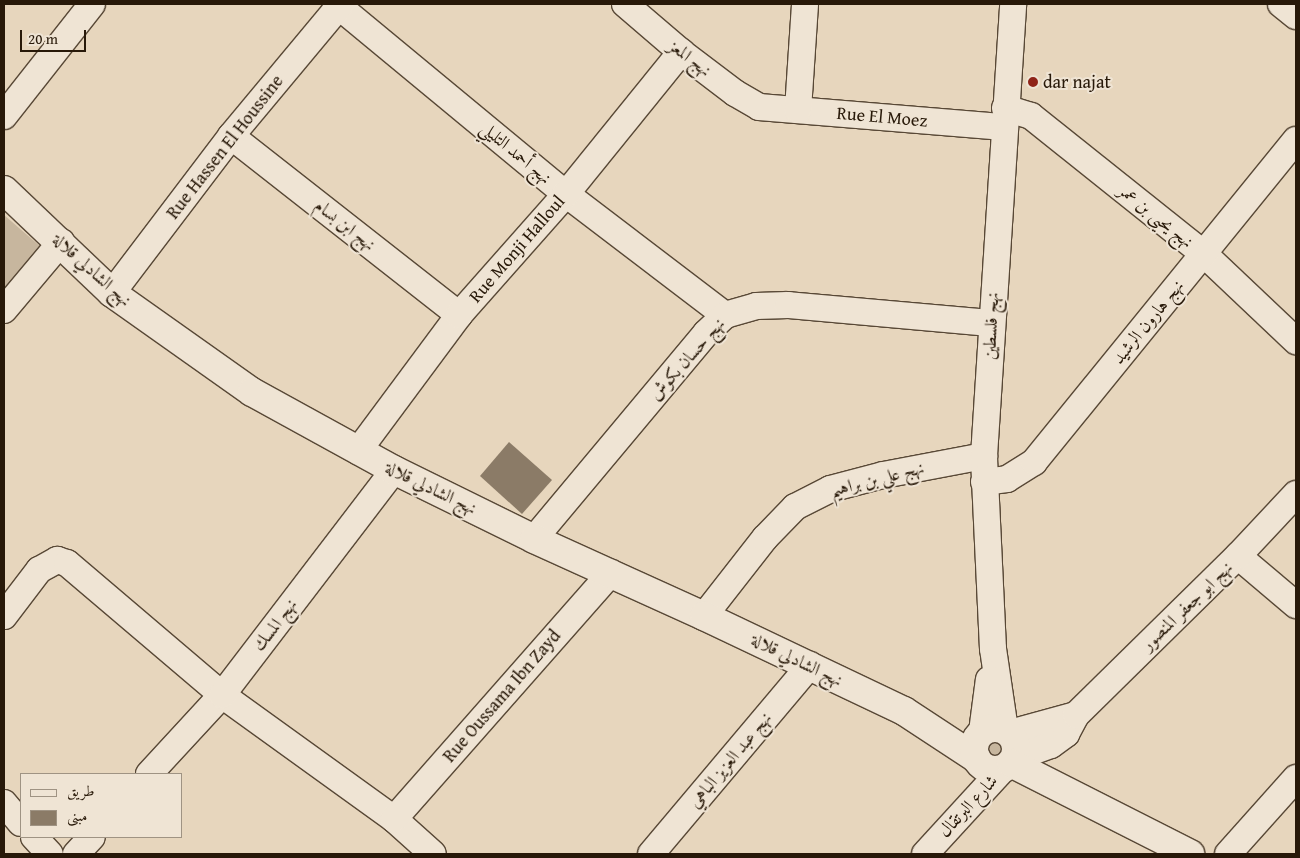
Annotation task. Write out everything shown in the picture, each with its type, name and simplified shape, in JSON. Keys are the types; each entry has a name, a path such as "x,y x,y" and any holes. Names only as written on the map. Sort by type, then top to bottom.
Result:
{"street":[{"path":"4,116 92,4"},
{"name":"نهج المعز","path":"624,4 681,52 735,93 759,107"},
{"path":"798,110 805,4"},
{"name":"نهج فلسطين","path":"996,749 984,456 1004,118 1013,4"},
{"path":"1281,4 1296,16"},
{"name":"Rue Hassen El Houssine","path":"112,293 231,136 338,5"},
{"name":"نهج أحمد التليلي","path":"338,5 566,194 726,315"},
{"name":"Rue Monji Halloul","path":"358,451 459,315 566,194 681,52"},
{"name":"Rue El Moez","path":"759,107 1004,118"},
{"name":"نهج يحيى بن عمر","path":"1004,118 1031,116 1204,254 1296,342"},
{"name":"نهج ابن بسام","path":"231,136 459,315"},
{"name":"نهج هارون الرشيد","path":"984,482 1007,479 1034,462 1296,140"},
{"name":"نهج الشادلي قلالة","path":"4,190 61,242 112,293 252,392 394,470 534,539 810,665 904,712 996,749"},
{"path":"4,310 61,242"},
{"name":"نهج حسان بكوش","path":"534,539 706,333 726,315 756,306 788,305 991,323"},
{"name":"نهج علي بن براهيم","path":"704,616 765,538 795,507 830,489 882,475 984,456"},
{"name":"نهج المسك","path":"151,773 222,695 394,470"},
{"name":"نهج ابو جعفر المنصور","path":"996,749 1036,752 1066,734 1076,715 1238,556 1296,494"},
{"path":"1238,556 1296,605"},
{"path":"4,616 39,570 57,560 67,562 222,695 394,819 433,854"},
{"name":"Rue Oussama Ibn Zayd","path":"394,819 611,573"},
{"name":"نهج عبد العزيز الباهي","path":"651,854 810,665"},
{"path":"996,749 1190,854"},
{"name":"شارع البرتقال","path":"929,848 996,749"},
{"path":"1228,854 1296,778"},
{"path":"4,804 20,822"},
{"path":"35,838 50,854"},
{"path":"76,854 91,838"}],"shaded area":[{"path":"4,215 41,247 4,292"},
{"path":"997,737 1005,740 1008,748 1005,756 997,759 989,756 986,748 989,740"}],"building":[{"path":"509,442 552,480 522,514 480,476"}],"place":[{"name":"dar najat","path":"1033,82"}]}
